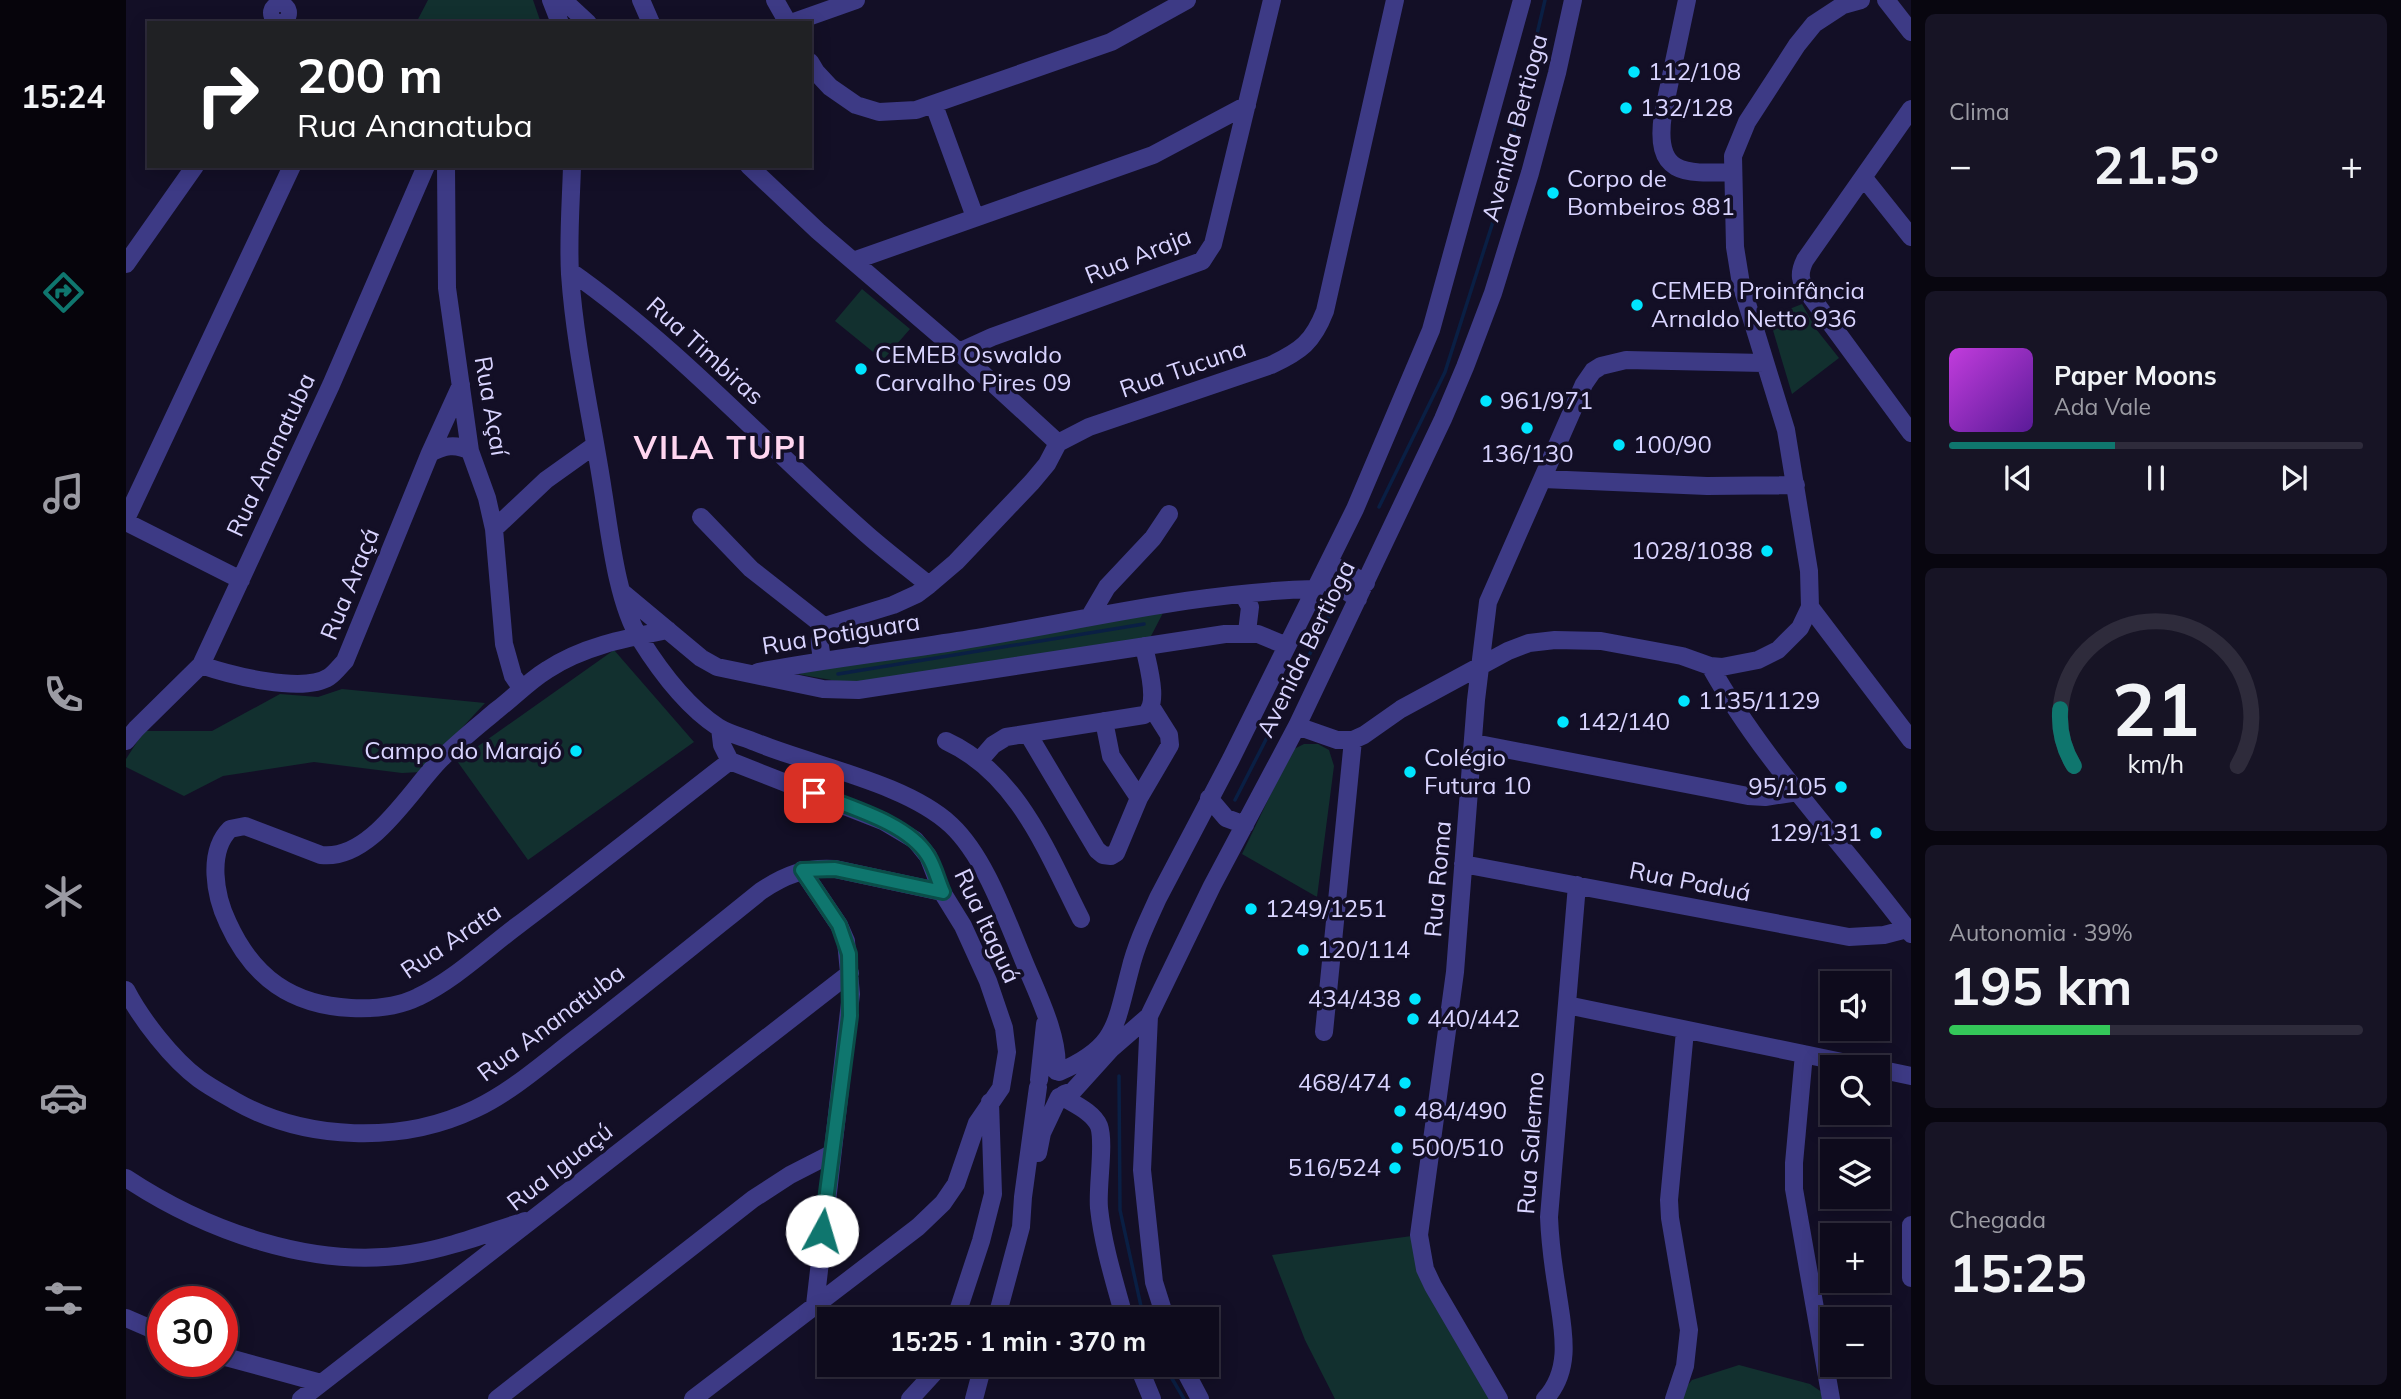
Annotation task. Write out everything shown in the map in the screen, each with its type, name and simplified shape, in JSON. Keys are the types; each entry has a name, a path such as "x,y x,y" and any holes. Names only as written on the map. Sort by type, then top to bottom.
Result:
{"street":[{"path":"551,0 559,21"},
{"path":"563,0 586,21"},
{"path":"641,0 650,21"},
{"path":"775,0 789,21"},
{"path":"796,21 856,0"},
{"path":"812,65 841,97 856,105 879,112 916,110 934,106 1111,42 1187,0"},
{"name":"Rua Araja","path":"959,352 992,337 1202,261 1213,244 1272,0"},
{"name":"Rua Tucuna","path":"1058,443 1097,424 1271,365 1307,344 1318,330 1325,311 1395,0"},
{"name":"Avenida Bertioga","path":"1057,1072 1076,1065 1100,1048 1114,1029 1142,933 1329,563 1374,467 1431,330 1522,0"},
{"name":"Avenida Bertioga","path":"1162,1307 1154,1282 1142,1170 1149,1016 1297,726 1443,419 1493,293 1534,161 1573,0"},
{"path":"1687,0 1663,114 1661,145 1669,161 1678,169 1691,173 1732,172"},
{"path":"1814,24 1821,0"},
{"path":"1297,726 1337,740 1353,740 1401,709 1508,651 1529,643 1555,640 1601,641 1682,656 1710,666 1735,666 1758,660 1778,650 1800,628 1810,607 1811,592 1796,485 1786,430 1739,272 1735,247 1732,172 1737,142 1747,122 1797,45 1814,24 1843,5 1861,0"},
{"path":"1886,0 1911,32"},
{"path":"853,261 1153,155 1247,105"},
{"path":"934,106 975,217"},
{"path":"1911,109 1805,260 1801,284 1911,433"},
{"path":"126,264 194,168"},
{"path":"241,579 126,521 291,168"},
{"name":"Rua Ananatuba","path":"126,741 201,665 331,384 425,168"},
{"name":"Rua Açaí","path":"446,168 447,288 470,451 487,498 494,529 504,644 513,676 522,689"},
{"path":"572,168 570,271 573,312 610,538 623,593 638,636 679,692 720,728 875,783 931,810 961,835 982,867 1046,1018 1058,1058 1057,1072"},
{"path":"751,168 1058,443 1047,464 1032,482 956,562 929,585 917,594 892,605 825,627 819,637 822,659"},
{"path":"1864,178 1911,237"},
{"name":"Rua Timbiras","path":"570,271 681,360 863,531 929,585"},
{"name":"Rua Roma","path":"1499,1399 1433,1286 1425,1269 1419,1235 1454,972 1488,602 1570,412 1593,372 1601,366 1626,360 1765,363"},
{"name":"Rua Araçá","path":"201,665 225,673 299,685 318,682 330,676 345,661 430,453 461,385"},
{"path":"494,529 547,480 595,445"},
{"path":"430,453 450,446 464,447 470,451"},
{"path":"1543,479 1707,486 1796,485"},
{"path":"1090,616 1107,587 1153,538 1169,514"},
{"path":"701,517 751,569 825,627"},
{"path":"1329,563 1362,591"},
{"path":"1318,585 1362,591"},
{"name":"Rua Potiguara","path":"749,674 822,659 957,641 1149,606 1318,585"},
{"path":"623,593 701,659 717,667 749,674"},
{"path":"1243,594 1250,607 1247,632"},
{"path":"1810,607 1911,740"},
{"name":"Rua Arata","path":"668,629 596,647 547,670 438,761 380,828 342,854 333,856 304,850 240,826 230,829 216,853 219,891 227,922 255,966 277,986 306,1002 367,1009 397,1004 418,997 445,980 567,889 730,761"},
{"name":"Rua Potiguara","path":"749,674 823,689 858,690 1247,632 1287,646"},
{"path":"1028,734 1097,850 1103,855 1111,856 1116,853 1139,798 1171,740 1152,708 1153,696 1144,646"},
{"path":"1710,666 1725,693 1798,792 1909,932"},
{"path":"979,760 1000,740 1144,715 1152,708"},
{"path":"1104,721 1111,756 1139,798"},
{"path":"720,728 722,745 730,761"},
{"path":"1324,1032 1353,740"},
{"path":"946,741 965,749 991,770 1024,811 1081,919"},
{"path":"1474,743 1748,796 1765,797 1798,792"},
{"name":"Rua Itaguá","path":"693,1399 918,1227 943,1203 956,1184 977,1123 1001,1088 1007,1052 1004,1028 988,981 928,856 915,840 901,831 791,783 730,761"},
{"path":"1209,798 1226,818 1245,825"},
{"name":"Rua Paduá","path":"1463,864 1849,937 1909,932"},
{"name":"Rua Ananatuba","path":"126,990 137,1012 198,1079 253,1111 287,1124 327,1130 367,1133 405,1130 476,1109 523,1079 761,891 788,875 802,870 835,869 943,892"},
{"path":"802,870 839,925 846,941 850,973 850,1016 831,1154 815,1305"},
{"name":"Rua Salermo","path":"1545,1399 1561,1375 1564,1357 1564,1336 1549,1217 1577,885"},
{"name":"Rua Iguaçú","path":"301,1399 850,973"},
{"path":"1567,1006 1820,1057"},
{"path":"1038,1084 1046,1098 1073,1091 1111,1049 1149,1016"},
{"path":"1021,1227 1046,1018"},
{"path":"1674,1399 1687,1357 1689,1330 1669,1200 1685,1031"},
{"path":"1804,1054 1794,1189 1832,1399"},
{"path":"999,1307 1021,1227 1032,1198 1042,1133 1066,1080 1057,1072 1047,1071 1038,1084"},
{"path":"1890,1072 1911,1076"},
{"path":"1061,1096 1093,1118 1100,1132 1100,1219 1122,1307"},
{"path":"959,1307 993,1194 990,1102"},
{"path":"497,1399 753,1199 790,1175 831,1154"},
{"path":"126,1178 182,1210 247,1238 314,1253 370,1256 408,1254 446,1247 535,1218"},
{"path":"1911,1225 1911,1278"},
{"path":"446,1247 459,1254 466,1273"},
{"path":"126,1318 147,1327"},
{"path":"238,1360 321,1383"},
{"path":"910,1399 930,1377"},
{"path":"974,1399 980,1377"},
{"path":"1143,1377 1152,1399"},
{"path":"1188,1377 1200,1399"}],"green space":[{"path":"428,0 533,0 540,21 417,21"},
{"path":"862,289 910,329 883,360 835,321"},
{"path":"1802,304 1816,329 1839,358 1792,394 1769,317"},
{"path":"1165,609 1150,638 854,684 797,674"},
{"name":"Campo do Marajó","path":"614,650 694,742 528,860 457,761"},
{"path":"342,689 485,703 421,772 402,773 314,762 223,776 184,796 126,767 126,759 144,731 212,731 280,694 318,697"},
{"path":"1304,744 1318,744 1329,750 1334,766 1317,897 1242,854 1292,750"},
{"path":"1419,1235 1417,1267 1499,1399 1335,1399 1305,1340 1272,1255"},
{"path":"1739,1365 1810,1384 1832,1399 1676,1399 1692,1380"}],"waterway":[{"path":"1379,507 1445,372 1492,225 1545,0"},
{"path":"1235,800 1341,593"},
{"path":"1314,609 1332,611"},
{"path":"838,674 1144,624"},
{"path":"1119,1076 1120,1210 1141,1307"},
{"path":"1171,1377 1184,1399"}],"place":[{"name":"112/108","path":"1634,72"},
{"name":"132/128","path":"1626,108"},
{"name":"Corpo de Bombeiros 881","path":"1553,193"},
{"name":"CEMEB Proinfância Arnaldo Netto 936","path":"1637,305"},
{"name":"CEMEB Oswaldo Carvalho Pires 09","path":"861,369"},
{"name":"961/971","path":"1486,401"},
{"name":"136/130","path":"1527,428"},
{"name":"100/90","path":"1619,445"},
{"name":"1028/1038","path":"1767,551"},
{"name":"1135/1129","path":"1684,701"},
{"name":"142/140","path":"1563,722"},
{"name":"Campo do Marajó","path":"576,751"},
{"name":"Colégio Futura 10","path":"1410,772"},
{"name":"95/105","path":"1841,787"},
{"name":"129/131","path":"1876,833"},
{"name":"1249/1251","path":"1251,909"},
{"name":"120/114","path":"1303,950"},
{"name":"434/438","path":"1415,999"},
{"name":"440/442","path":"1413,1019"},
{"name":"468/474","path":"1405,1083"},
{"name":"484/490","path":"1400,1111"},
{"name":"500/510","path":"1397,1148"},
{"name":"516/524","path":"1395,1168"}],"district":[{"name":"VILA TUPI","path":"721,448"}],"route":[{"path":"814,793 883,821 915,840 928,856 943,892 835,869 802,870 839,925 849,954 850,1016 822,1231"}]}
